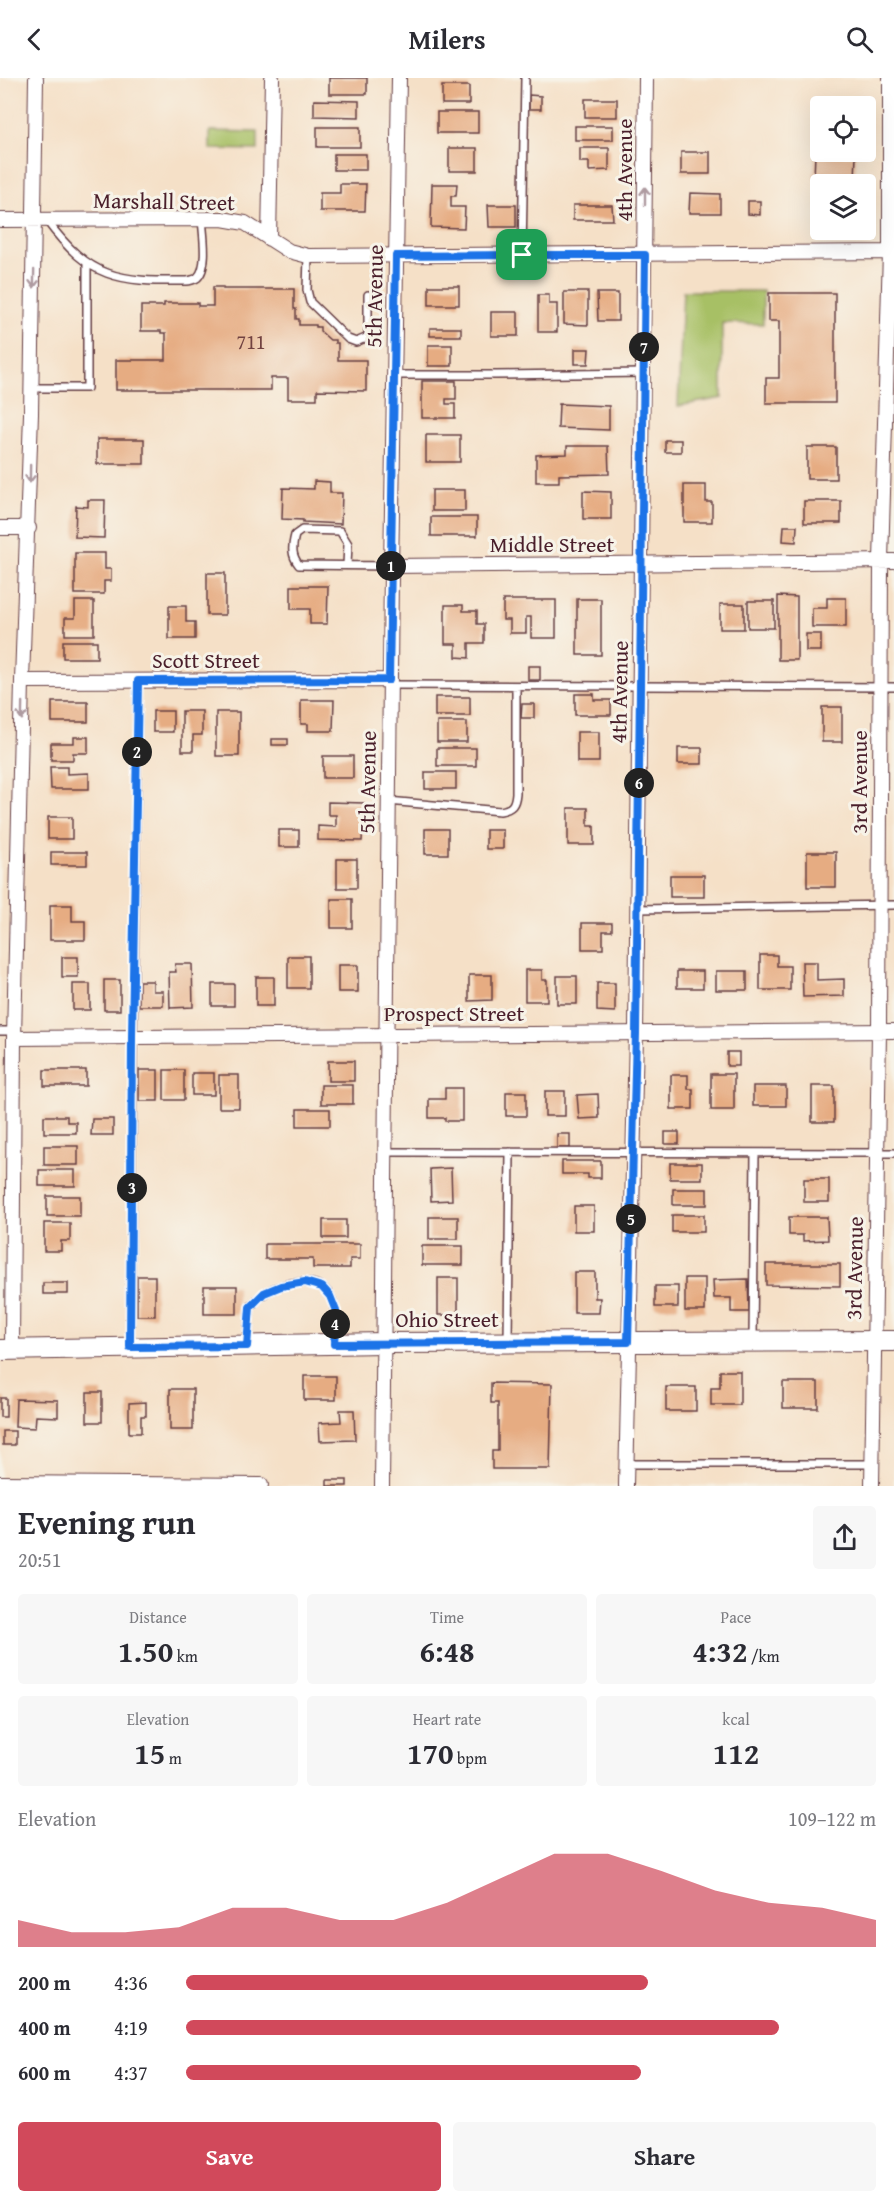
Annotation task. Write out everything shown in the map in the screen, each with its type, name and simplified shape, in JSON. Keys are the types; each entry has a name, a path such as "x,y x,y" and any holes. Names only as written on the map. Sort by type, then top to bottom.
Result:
{"street":[{"path":"6,1350 22,681 32,388 41,221 36,78"},
{"path":"269,239 272,78"},
{"name":"5th Avenue","path":"382,1486 389,683 399,78"},
{"name":"4th Avenue","path":"626,1486 636,1033 646,78"},
{"name":"3rd Avenue","path":"872,1486 884,1341 877,1153 880,904 887,687 892,252 890,78"},
{"name":"Marshall Street","path":"0,220 222,219 245,223 289,251 308,256 892,252"},
{"path":"0,528 29,528"},
{"name":"Middle Street","path":"391,566 887,561"},
{"name":"Scott Street","path":"22,681 389,683"},
{"name":"Prospect Street","path":"14,1034 132,1037 894,1031"},
{"name":"Ohio Street","path":"6,1350 383,1343 884,1341"},
{"path":"0,1483 261,1485"}],"lane":[{"path":"522,255 525,78"},
{"path":"41,221 87,263 108,275 128,280 188,281 197,279 202,271 205,257 202,219"},
{"path":"308,256 307,290 310,302 348,339 356,342 368,337 368,295"},
{"path":"32,388 87,388 87,263"},
{"path":"394,375 643,373"},
{"path":"347,565 348,544 340,531 302,530 295,535 292,547 294,558 299,565 391,566"},
{"path":"130,1347 138,681"},
{"path":"389,683 516,686 887,687"},
{"path":"388,801 500,811 508,810 513,806 516,792 516,686"},
{"path":"637,909 894,904"},
{"path":"0,1031 14,1034"},
{"path":"384,1152 894,1153"},
{"path":"508,1343 510,1152"},
{"path":"753,1341 755,1153"},
{"path":"247,1346 250,1307 264,1293 281,1286 305,1282 322,1287 330,1296 336,1311 334,1344"},
{"path":"627,1464 873,1464"}],"green space":[{"path":"210,131 258,132 258,150 210,149"},
{"path":"683,291 763,291 763,324 722,323 722,398 678,406"}],"building":[{"path":"329,78 367,78 367,94 329,94"},
{"path":"442,86 469,86 469,104 442,104"},
{"path":"529,95 541,96 541,109 529,109"},
{"path":"585,99 617,99 617,117 585,117"},
{"path":"314,100 359,101 359,117 314,116"},
{"path":"437,112 478,112 478,133 437,133"},
{"path":"575,126 613,126 613,140 575,140"},
{"path":"317,127 360,127 360,147 317,147"},
{"path":"449,148 477,148 477,171 449,171"},
{"path":"580,148 609,148 609,170 589,171 589,162 580,162"},
{"path":"681,152 710,152 710,174 681,174"},
{"path":"334,154 366,154 366,170 334,170"},
{"path":"815,162 856,162 855,174 814,174"},
{"path":"340,184 366,184 365,211 320,211 320,193 340,193"},
{"path":"432,184 457,184 456,196 451,196 451,207 465,207 464,228 431,227"},
{"path":"690,193 720,194 720,213 689,213"},
{"path":"748,201 760,201 760,215 748,214"},
{"path":"488,205 516,205 516,227 489,227"},
{"path":"573,205 612,205 613,220 573,220"},
{"path":"429,286 459,286 459,305 429,305"},
{"path":"213,287 294,289 294,309 296,309 296,319 299,319 299,325 316,325 330,340 335,340 335,343 338,343 338,360 366,360 366,391 317,390 317,399 288,399 288,378 271,378 271,390 116,390 116,360 166,360 166,333 141,331 141,306 198,303 198,306 213,306"},
{"path":"564,292 588,292 588,325 564,324"},
{"path":"597,293 618,293 618,321 598,321"},
{"path":"769,293 835,293 835,403 766,403 766,378 779,378 779,321 769,321"},
{"path":"538,295 549,295 549,304 557,304 557,332 538,332"},
{"path":"491,312 518,312 518,336 491,336"},
{"path":"430,328 461,328 461,336 430,336"},
{"path":"428,345 452,345 452,366 428,366"},
{"path":"575,349 589,349 588,364 575,364"},
{"path":"422,381 456,381 456,399 446,399 446,404 455,404 455,418 422,418"},
{"path":"559,404 609,406 609,430 558,428"},
{"path":"426,435 460,435 460,462 426,462"},
{"path":"97,439 144,439 144,464 97,464"},
{"path":"665,440 681,440 681,452 665,452"},
{"path":"567,446 608,446 609,474 559,475 559,482 536,482 536,455 567,454"},
{"path":"807,447 836,447 836,479 807,479"},
{"path":"314,481 330,482 330,493 342,493 341,524 282,519 283,488 314,489"},
{"path":"684,485 706,485 706,502 712,502 712,522 684,522"},
{"path":"432,490 465,490 465,511 432,511"},
{"path":"583,491 611,492 611,519 583,519"},
{"path":"88,500 105,500 104,538 75,537 76,506 88,507"},
{"path":"804,501 841,501 841,523 804,523"},
{"path":"431,517 477,517 477,536 431,536"},
{"path":"784,526 797,526 796,542 783,541"},
{"path":"75,553 105,553 105,569 111,569 111,581 104,581 104,594 75,594"},
{"path":"207,573 225,573 225,615 207,615"},
{"path":"291,586 328,586 327,624 310,624 310,609 291,609"},
{"path":"778,596 797,597 797,660 778,660"},
{"path":"827,598 846,598 846,627 812,627 812,608 827,608"},
{"path":"577,599 601,599 601,655 577,655"},
{"path":"503,600 556,600 556,638 531,638 531,617 526,617 526,633 510,633 510,620 503,620"},
{"path":"75,601 94,601 94,635 65,635 65,618 75,618"},
{"path":"748,601 774,601 774,628 748,628"},
{"path":"720,604 744,604 744,629 720,629"},
{"path":"445,605 463,605 463,611 477,611 477,624 484,624 484,643 469,643 469,658 456,657 456,644 445,644"},
{"path":"169,606 186,606 186,622 195,622 195,639 169,639"},
{"path":"806,634 821,634 821,651 806,651"},
{"path":"63,641 97,641 97,658 63,658"},
{"path":"528,666 540,666 540,680 528,680"},
{"path":"575,694 594,694 594,700 611,700 611,715 575,715"},
{"path":"435,697 470,697 470,716 435,716"},
{"path":"301,700 334,700 333,731 308,731 308,724 301,724"},
{"path":"52,702 88,702 88,722 52,722"},
{"path":"522,704 534,704 534,718 521,718"},
{"path":"822,707 842,707 842,742 822,742"},
{"path":"153,711 173,711 173,732 153,732"},
{"path":"182,711 202,711 202,735 193,735 193,751 182,751"},
{"path":"216,712 239,712 239,756 216,756"},
{"path":"437,722 467,722 467,742 437,742"},
{"path":"577,732 599,732 599,762 577,762"},
{"path":"74,737 88,737 88,753 73,753 73,760 51,760 51,743 74,743"},
{"path":"272,739 288,739 288,745 272,745"},
{"path":"437,748 476,748 476,766 437,766"},
{"path":"678,748 702,748 702,764 678,764"},
{"path":"323,756 353,756 353,778 323,778"},
{"path":"50,767 67,767 67,774 89,773 89,789 51,789"},
{"path":"425,772 456,772 456,789 425,789"},
{"path":"328,802 364,803 362,841 318,840 318,826 336,827 336,815 328,815"},
{"path":"568,808 588,808 588,826 594,826 594,845 568,845"},
{"path":"48,817 72,817 72,839 48,839"},
{"path":"425,829 448,829 448,854 425,854"},
{"path":"279,830 299,830 299,847 279,847"},
{"path":"486,830 503,830 503,849 486,849"},
{"path":"51,852 87,852 87,865 51,865"},
{"path":"807,852 836,852 836,887 807,887"},
{"path":"337,859 357,859 357,888 337,888"},
{"path":"670,875 704,875 704,897 670,897"},
{"path":"331,899 352,899 352,928 331,928"},
{"path":"50,905 72,905 72,921 85,921 85,940 50,940"},
{"path":"582,923 612,923 612,931 603,931 603,949 582,949"},
{"path":"760,955 777,955 777,966 790,966 790,990 760,990"},
{"path":"288,956 309,956 309,988 288,988"},
{"path":"62,957 78,957 78,977 62,977"},
{"path":"802,962 817,962 817,980 844,979 844,996 803,997"},
{"path":"175,964 192,964 193,1007 170,1008 169,972 176,972"},
{"path":"338,965 358,965 358,992 338,992"},
{"path":"525,970 542,970 542,980 547,980 547,1001 525,1001"},
{"path":"677,971 703,971 703,988 677,988"},
{"path":"716,971 747,971 747,990 716,990"},
{"path":"469,975 492,975 492,1000 469,1001"},
{"path":"557,976 577,976 577,1004 557,1004"},
{"path":"256,977 274,977 274,1006 256,1006"},
{"path":"104,980 120,980 120,1010 104,1010"},
{"path":"139,981 153,981 153,991 163,991 163,1006 139,1006"},
{"path":"597,983 615,983 615,1012 597,1011"},
{"path":"73,984 90,984 90,1010 73,1010"},
{"path":"212,984 234,984 234,1006 212,1006"},
{"path":"727,1052 739,1052 739,1066 727,1066"},
{"path":"328,1061 354,1061 354,1081 328,1081"},
{"path":"44,1070 86,1070 86,1086 44,1086"},
{"path":"139,1070 158,1070 158,1101 139,1101"},
{"path":"164,1070 184,1070 184,1100 164,1100"},
{"path":"192,1073 214,1073 214,1095 192,1095"},
{"path":"711,1074 734,1074 734,1110 711,1110"},
{"path":"219,1075 239,1075 239,1108 219,1108"},
{"path":"671,1075 688,1075 688,1089 693,1089 693,1109 671,1109"},
{"path":"321,1085 353,1085 353,1104 321,1104"},
{"path":"753,1086 786,1086 786,1106 753,1106"},
{"path":"812,1086 834,1086 834,1122 812,1122"},
{"path":"445,1088 462,1088 462,1121 429,1118 429,1099 445,1099"},
{"path":"545,1091 565,1091 565,1116 545,1116"},
{"path":"506,1092 526,1092 526,1116 506,1116"},
{"path":"598,1094 599,1118 579,1119 577,1095"},
{"path":"297,1109 330,1109 330,1126 297,1126"},
{"path":"44,1116 67,1116 67,1122 76,1122 76,1133 44,1133"},
{"path":"92,1119 113,1119 113,1135 91,1135"},
{"path":"665,1132 679,1132 679,1144 665,1144"},
{"path":"557,1134 570,1134 570,1148 557,1148"},
{"path":"44,1146 78,1146 78,1165 44,1165"},
{"path":"562,1161 601,1161 601,1178 588,1178 588,1174 562,1174"},
{"path":"670,1163 702,1163 702,1179 670,1179"},
{"path":"451,1168 452,1200 431,1201 430,1169"},
{"path":"39,1170 75,1170 75,1186 39,1186"},
{"path":"804,1179 829,1179 829,1202 804,1202"},
{"path":"673,1189 707,1189 707,1205 673,1205"},
{"path":"47,1196 80,1196 80,1216 47,1216"},
{"path":"574,1206 594,1206 594,1231 574,1231"},
{"path":"672,1215 704,1215 704,1232 672,1232"},
{"path":"429,1217 458,1217 458,1239 429,1239"},
{"path":"789,1217 827,1217 828,1240 803,1241 803,1235 789,1235"},
{"path":"323,1220 346,1220 346,1238 323,1238"},
{"path":"44,1223 70,1223 70,1241 61,1241 61,1251 44,1251"},
{"path":"265,1244 360,1244 360,1259 350,1259 350,1268 313,1268 313,1259 265,1259"},
{"path":"422,1246 463,1246 463,1265 422,1265"},
{"path":"766,1264 840,1264 840,1286 766,1285"},
{"path":"574,1272 595,1272 595,1298 600,1298 599,1313 574,1313"},
{"path":"137,1276 155,1276 155,1316 137,1316"},
{"path":"438,1278 458,1278 458,1315 438,1315"},
{"path":"685,1278 705,1278 705,1311 685,1311"},
{"path":"748,1279 749,1312 731,1312 731,1298 714,1298 713,1280"},
{"path":"43,1283 68,1283 68,1294 43,1294"},
{"path":"204,1286 237,1286 237,1314 204,1314"},
{"path":"655,1286 678,1286 678,1307 655,1307"},
{"path":"720,1371 740,1371 740,1405 711,1405 711,1388 720,1388"},
{"path":"304,1376 336,1376 336,1400 304,1400"},
{"path":"783,1382 818,1382 818,1408 783,1408"},
{"path":"491,1383 552,1384 550,1469 492,1469 492,1451 498,1451 498,1403 491,1403"},
{"path":"666,1387 696,1387 696,1411 666,1411"},
{"path":"170,1389 193,1389 193,1430 170,1430"},
{"path":"87,1392 102,1392 102,1422 87,1422"},
{"path":"0,1398 6,1398 6,1417 0,1417"},
{"path":"16,1399 58,1400 58,1417 36,1416 35,1428 15,1427"},
{"path":"146,1402 146,1416 141,1416 141,1433 129,1433 129,1403"},
{"path":"340,1410 354,1410 355,1440 320,1441 319,1423 341,1422"},
{"path":"3,1431 15,1431 15,1445 3,1445"},
{"path":"327,1480 347,1480 347,1486 327,1486"}],"route":[{"path":"522,255 645,255 636,1033 628,1342 334,1344 336,1311 330,1296 322,1287 305,1282 281,1286 264,1293 250,1307 247,1346 130,1347 138,681 389,680 396,256 522,255"}]}
